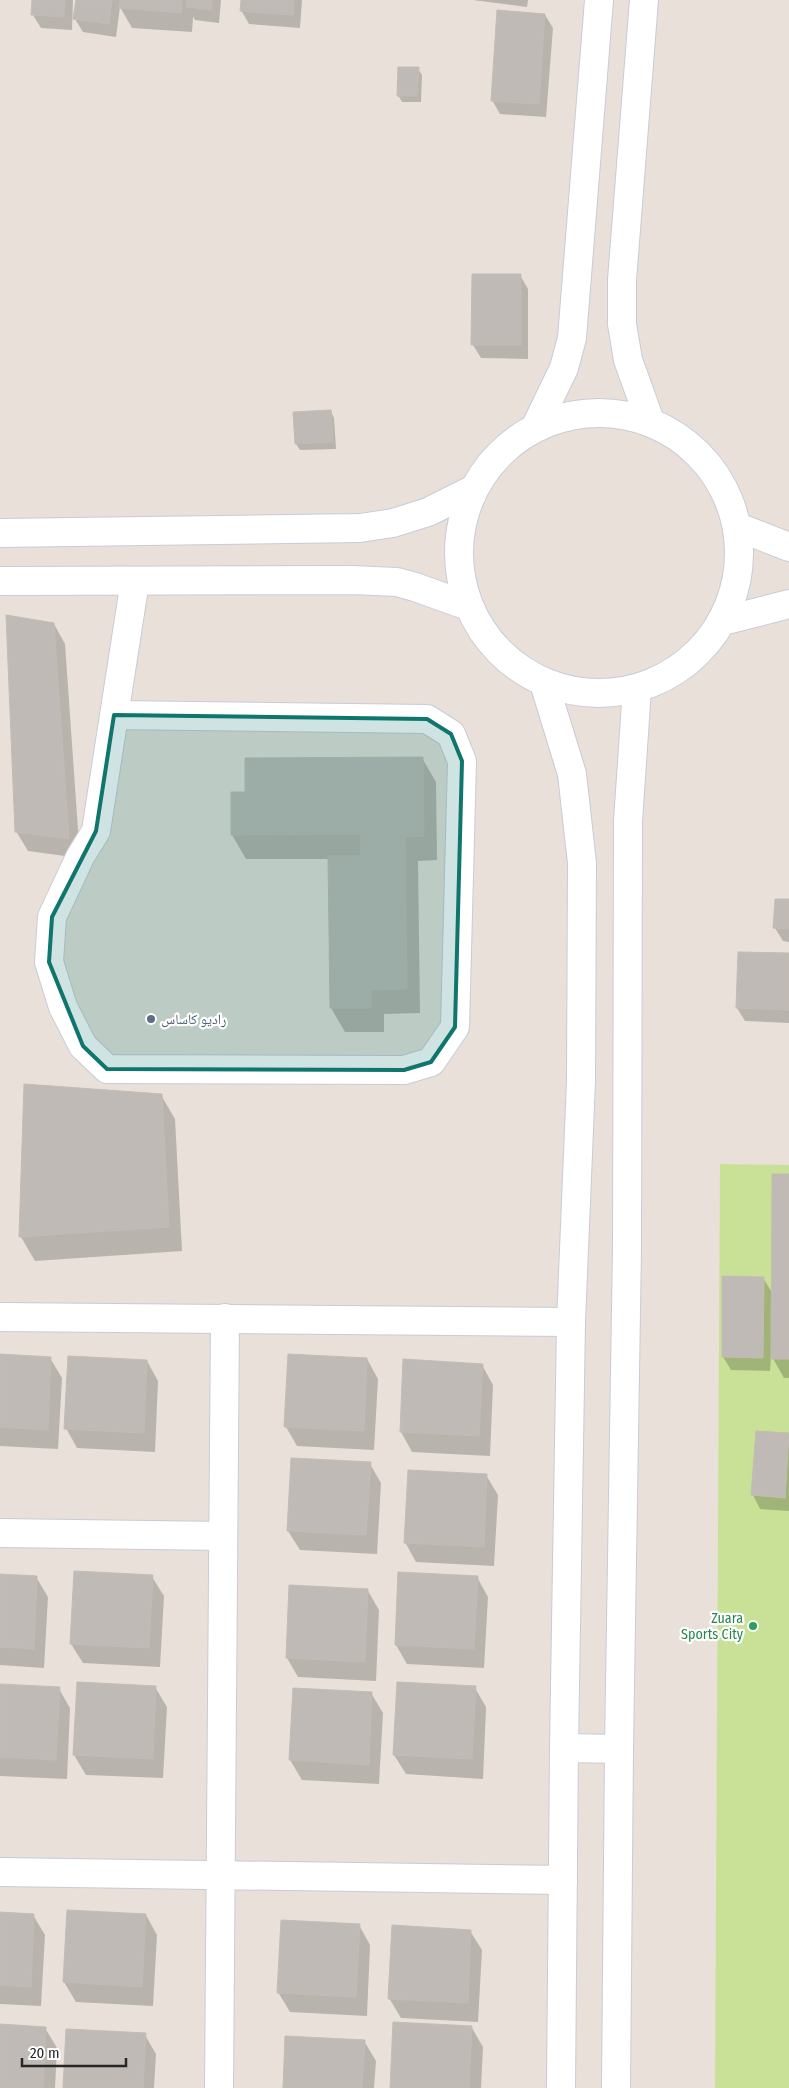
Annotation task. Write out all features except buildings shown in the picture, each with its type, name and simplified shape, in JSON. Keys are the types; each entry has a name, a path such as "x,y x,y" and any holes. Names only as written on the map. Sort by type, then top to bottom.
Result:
{"street":[{"path":"536,426 564,368 572,338 599,0"},
{"path":"644,0 622,280 622,324 628,360 650,420"},
{"path":"592,411 650,420 691,445 721,482 738,527 740,559 738,575 735,591 723,621 701,651 671,675 636,689 606,694 574,692 544,683 499,652 468,606 458,568 460,528 472,490 499,453 536,426 592,411"},
{"path":"0,533 360,528 393,523 428,512 472,490"},
{"path":"738,527 789,547"},
{"path":"0,581 352,580 397,582 468,606"},
{"path":"114,716 427,719 451,734 462,761 455,1027 431,1062 404,1070 107,1069 83,1046 63,1006 49,962 52,917 80,856 96,831 135,581"},
{"path":"723,621 789,604"},
{"path":"544,683 572,774 582,863 581,1081 571,1322 561,2088"},
{"path":"616,2088 618,1749 627,1247 628,821 636,689"},
{"path":"0,1317 571,1322"},
{"path":"219,2088 225,1318"},
{"path":"0,1533 223,1536"},
{"path":"564,1748 618,1749"},
{"path":"0,1872 563,1880"}],"highlighted area":[{"path":"114,715 427,719 451,734 462,761 455,1027 431,1062 404,1070 107,1069 83,1046 49,962 52,917 96,831"}],"green space":[{"name":"Zuara Sports City","path":"720,1164 789,1165 789,2088 715,2088"}],"place":[{"name":"راديو كاساس","path":"151,1019"},
{"name":"Zuara Sports City","path":"753,1626"}]}
